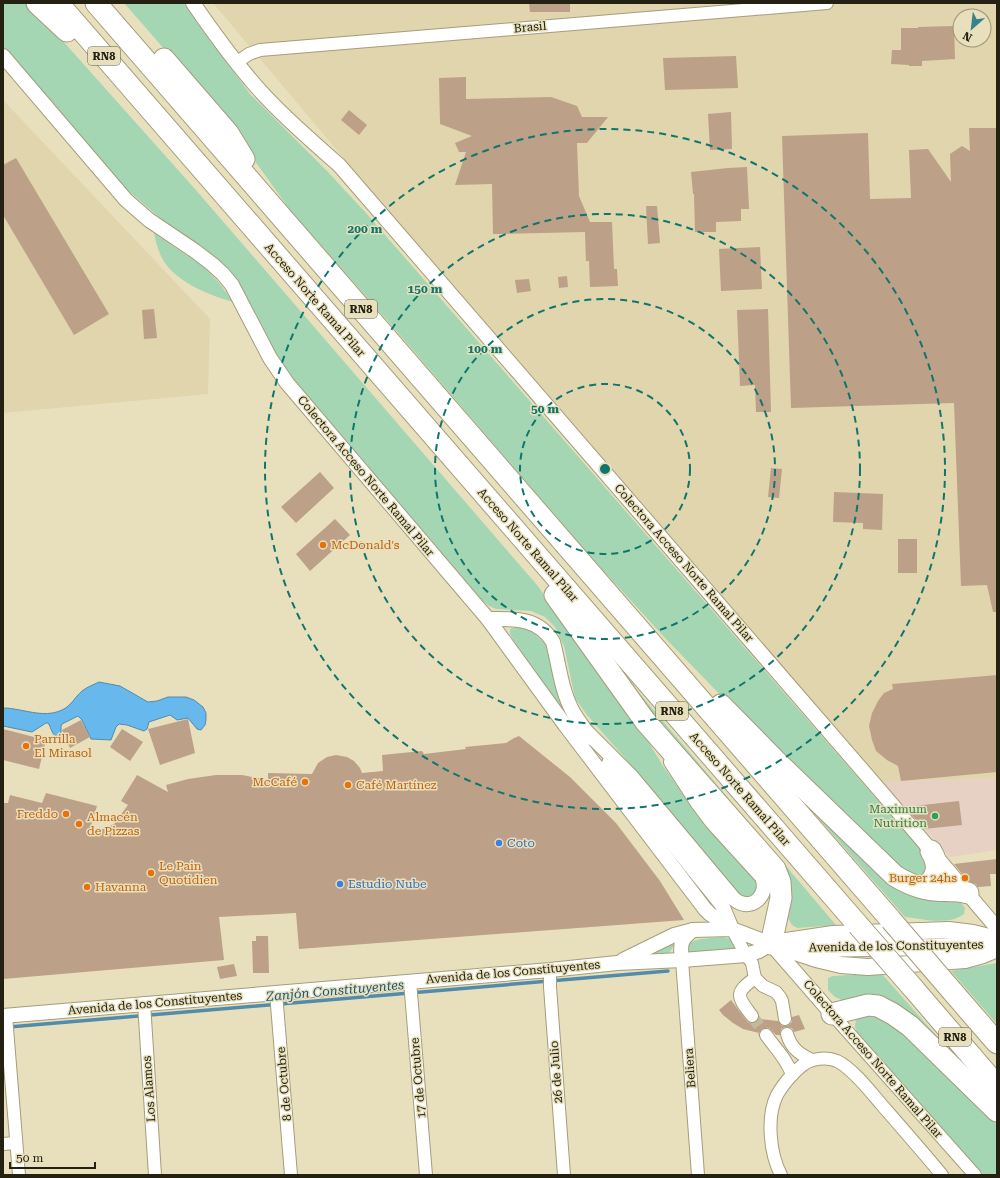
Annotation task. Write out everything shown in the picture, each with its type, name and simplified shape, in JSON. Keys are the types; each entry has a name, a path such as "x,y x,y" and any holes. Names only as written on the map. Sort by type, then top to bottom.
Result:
{"highway":[{"path":"37,3 150,109"},
{"name":"Acceso Norte Ramal Pilar","path":"58,3 997,1086"},
{"name":"RN8","path":"96,3 997,1043"},
{"path":"114,3 228,132 268,202"},
{"path":"487,498 645,722 775,869 780,882 782,898 771,944"},
{"path":"626,616 692,675 776,761 895,876 905,882 928,890 960,891 968,893"},
{"path":"923,888 929,884 934,877 937,868 936,859 932,851"},
{"path":"832,1014 868,1005 878,1006 894,1014 910,1026 997,1111"}],"main road":[{"path":"771,944 833,934 948,930 973,933 997,939"},
{"path":"771,944 816,959 841,965 868,967 966,960 997,949"},
{"name":"Avenida de los Constituyentes","path":"771,944 812,949 932,948 997,944"}],"street":[{"name":"Colectora Acceso Norte Ramal Pilar","path":"193,3 206,23 264,95 343,170 997,928"},
{"name":"Brasil","path":"237,62 249,54 260,50 828,3"},
{"name":"Colectora Acceso Norte Ramal Pilar","path":"3,56 126,200 149,220 195,250 212,264 232,285 270,358 287,383 488,619 565,725 705,909 732,929"},
{"path":"488,619 522,620 538,626 549,636 553,642 563,685 573,711 618,776 722,905 732,929 746,955 752,962 755,978 763,986 776,992 780,996 785,1019"},
{"path":"587,732 631,776 734,899 743,904 758,900 761,897 764,887 762,877 712,822 697,802 645,722"},
{"name":"Avenida de los Constituyentes","path":"617,963 674,935 694,930 732,929 771,944"},
{"path":"682,960 680,947 684,939 694,930"},
{"name":"Colectora Acceso Norte Ramal Pilar","path":"771,944 975,1175"},
{"name":"Avenida de los Constituyentes","path":"6,1018 144,1012 276,995 411,983 550,977 617,963 746,955 759,951 771,944"},
{"name":"Beliera","path":"682,960 698,1175"},
{"name":"26 de Julio","path":"550,977 564,1175"},
{"path":"752,1016 741,1000 740,993 744,986 755,978"},
{"name":"17 de Octubre","path":"411,983 426,1175"},
{"name":"8 de Octubre","path":"276,995 291,1175"},
{"name":"Los Alamos","path":"144,1012 155,1175"},
{"path":"6,1018 19,1175"},
{"path":"787,1034 792,1046 798,1052 812,1060"},
{"path":"766,1035 784,1057 792,1075"},
{"path":"781,1175 773,1152 771,1123 773,1107 777,1095 798,1069 812,1060 825,1058 837,1061 848,1068 942,1175"},
{"path":"3,1144 16,1143"}],"shaded area":[{"path":"213,3 997,3 997,778 881,782 739,627"},
{"path":"3,100 210,319 208,394 3,413"},
{"path":"997,778 997,850 950,857 881,782"}],"green space":[{"path":"3,3 29,3 195,189 537,585 636,721 663,766 689,803 714,834 757,882 759,888 755,893 749,896 741,897 587,715 575,698 564,646 555,627 545,617 531,611 496,609 489,606 482,600 283,367 230,273 212,255 167,224 124,187 3,46"},
{"path":"124,3 184,3 250,94 328,172 366,213 921,850 929,869 920,879 910,877 765,741 667,640 588,554 394,328 293,214 237,136 194,83"},
{"path":"154,233 204,267 220,284 233,302 216,297 198,289 174,273 168,267 161,255"},
{"path":"517,627 532,631 546,645 555,685 570,719 520,652 510,634 510,629"},
{"path":"623,674 836,925 797,928 792,925 788,918 792,895 788,880 668,742"},
{"path":"779,773 855,847 960,901 965,908 964,914 958,918 943,921 905,917"},
{"path":"723,937 730,939 736,949 689,952 686,949 690,942 701,939"},
{"path":"677,941 669,953 646,955"},
{"path":"997,963 997,1024 951,971"},
{"path":"881,973 997,1104 903,1015 846,1002 835,997 828,990 828,978 833,976"},
{"path":"871,1010 930,1054 997,1124 997,1175 980,1175 859,1039 855,1027 856,1019"}],"water":[{"path":"99,682 120,686 148,702 157,701 168,697 186,697 194,700 203,707 206,713 205,725 201,730 197,729 188,718 177,720 170,715 149,722 147,729 144,731 119,724 116,727 111,740 91,739 82,720 78,716 62,724 61,735 59,737 54,735 48,723 32,732 3,726 3,708 40,713 55,712 65,708 82,691"}],"building":[{"path":"529,3 570,3 570,12 530,12"},
{"path":"952,26 952,48 955,48 955,59 922,61 922,66 891,64 892,50 901,50 901,28"},
{"path":"736,56 738,88 665,90 663,58"},
{"path":"466,77 466,99 551,97 577,106 582,117 608,117 587,143 577,143 579,196 590,222 612,222 614,269 617,269 618,286 590,287 589,261 586,261 585,232 493,234 492,184 455,185 466,152 459,152 455,143 472,136 440,124 439,78"},
{"path":"349,110 367,125 359,135 341,120"},
{"path":"731,112 732,149 710,150 708,114"},
{"path":"969,128 997,128 997,612 993,612 987,585 961,586 954,403 791,408 782,136 868,133 870,199 911,198 909,150 928,149 951,182 950,154 962,146 970,151"},
{"path":"16,158 109,314 74,335 3,215 3,165"},
{"path":"747,167 749,209 741,209 741,221 716,222 716,232 695,232 694,194 691,172"},
{"path":"646,206 657,206 660,243 648,244"},
{"path":"760,247 762,289 721,291 719,249"},
{"path":"567,276 568,287 559,288 558,277"},
{"path":"529,279 531,291 517,293 515,280"},
{"path":"154,309 157,338 144,339 142,310"},
{"path":"768,309 771,412 756,412 755,385 740,386 737,310"},
{"path":"771,468 782,469 779,498 768,497"},
{"path":"320,472 334,488 296,523 281,507"},
{"path":"834,492 883,494 882,530 863,529 863,523 833,522"},
{"name":"McDonald's","path":"335,519 350,535 310,571 296,554"},
{"path":"898,539 917,539 917,573 898,573"},
{"path":"997,675 997,772 901,781 898,766 887,760 876,751 869,726 872,713 878,701 884,693 893,689 892,684"},
{"path":"188,719 195,753 160,765 148,729"},
{"path":"81,720 90,737 70,748 62,730"},
{"path":"3,729 46,740 39,769 3,760"},
{"path":"122,729 143,742 130,761 110,747"},
{"path":"519,736 570,777 616,823 660,881 684,920 299,949 296,913 219,917 224,960 3,979 3,803 8,803 10,795 42,803 46,793 97,806 88,836 114,824 128,805 121,801 137,775 168,792 166,785 188,779 216,775 242,775 268,780 268,773 312,774 318,763 327,757 336,755 347,757 354,761 362,773 383,771 382,755 422,751 424,754 466,749 465,747 506,743"},
{"name":"Maximum Nutrition","path":"959,801 962,825 924,829 905,807"},
{"path":"997,859 997,874 990,874 991,886 978,887 976,884 968,881 954,864"},
{"path":"256,936 268,936 269,973 253,973 252,941 256,941"},
{"path":"234,964 237,976 220,979 217,967"},
{"path":"731,1000 749,1023 756,1022 759,1019 778,1021 782,1026 786,1026 792,1022 792,1017 799,1015 805,1029 794,1032 792,1028 785,1027 781,1029 780,1035 776,1035 769,1028 762,1029 759,1033 743,1029 733,1023 719,1010"}],"waterway":[{"name":"Zanjón Constituyentes","path":"9,1027 668,971"}],"tunnel":[{"path":"752,1016 766,1035"}],"place":[{"name":"McDonald's","path":"323,545"},
{"name":"Parrilla El Mirasol","path":"26,746"},
{"name":"McCafé","path":"305,782"},
{"name":"Café Martínez","path":"348,785"},
{"name":"Freddo","path":"66,814"},
{"name":"Maximum Nutrition","path":"935,816"},
{"name":"Almacén de Pizzas","path":"79,824"},
{"name":"Coto","path":"499,843"},
{"name":"Le Pain Quotidien","path":"151,873"},
{"name":"Burger 24hs","path":"965,878"},
{"name":"Estudio Nube","path":"340,884"},
{"name":"Havanna","path":"87,887"}]}
